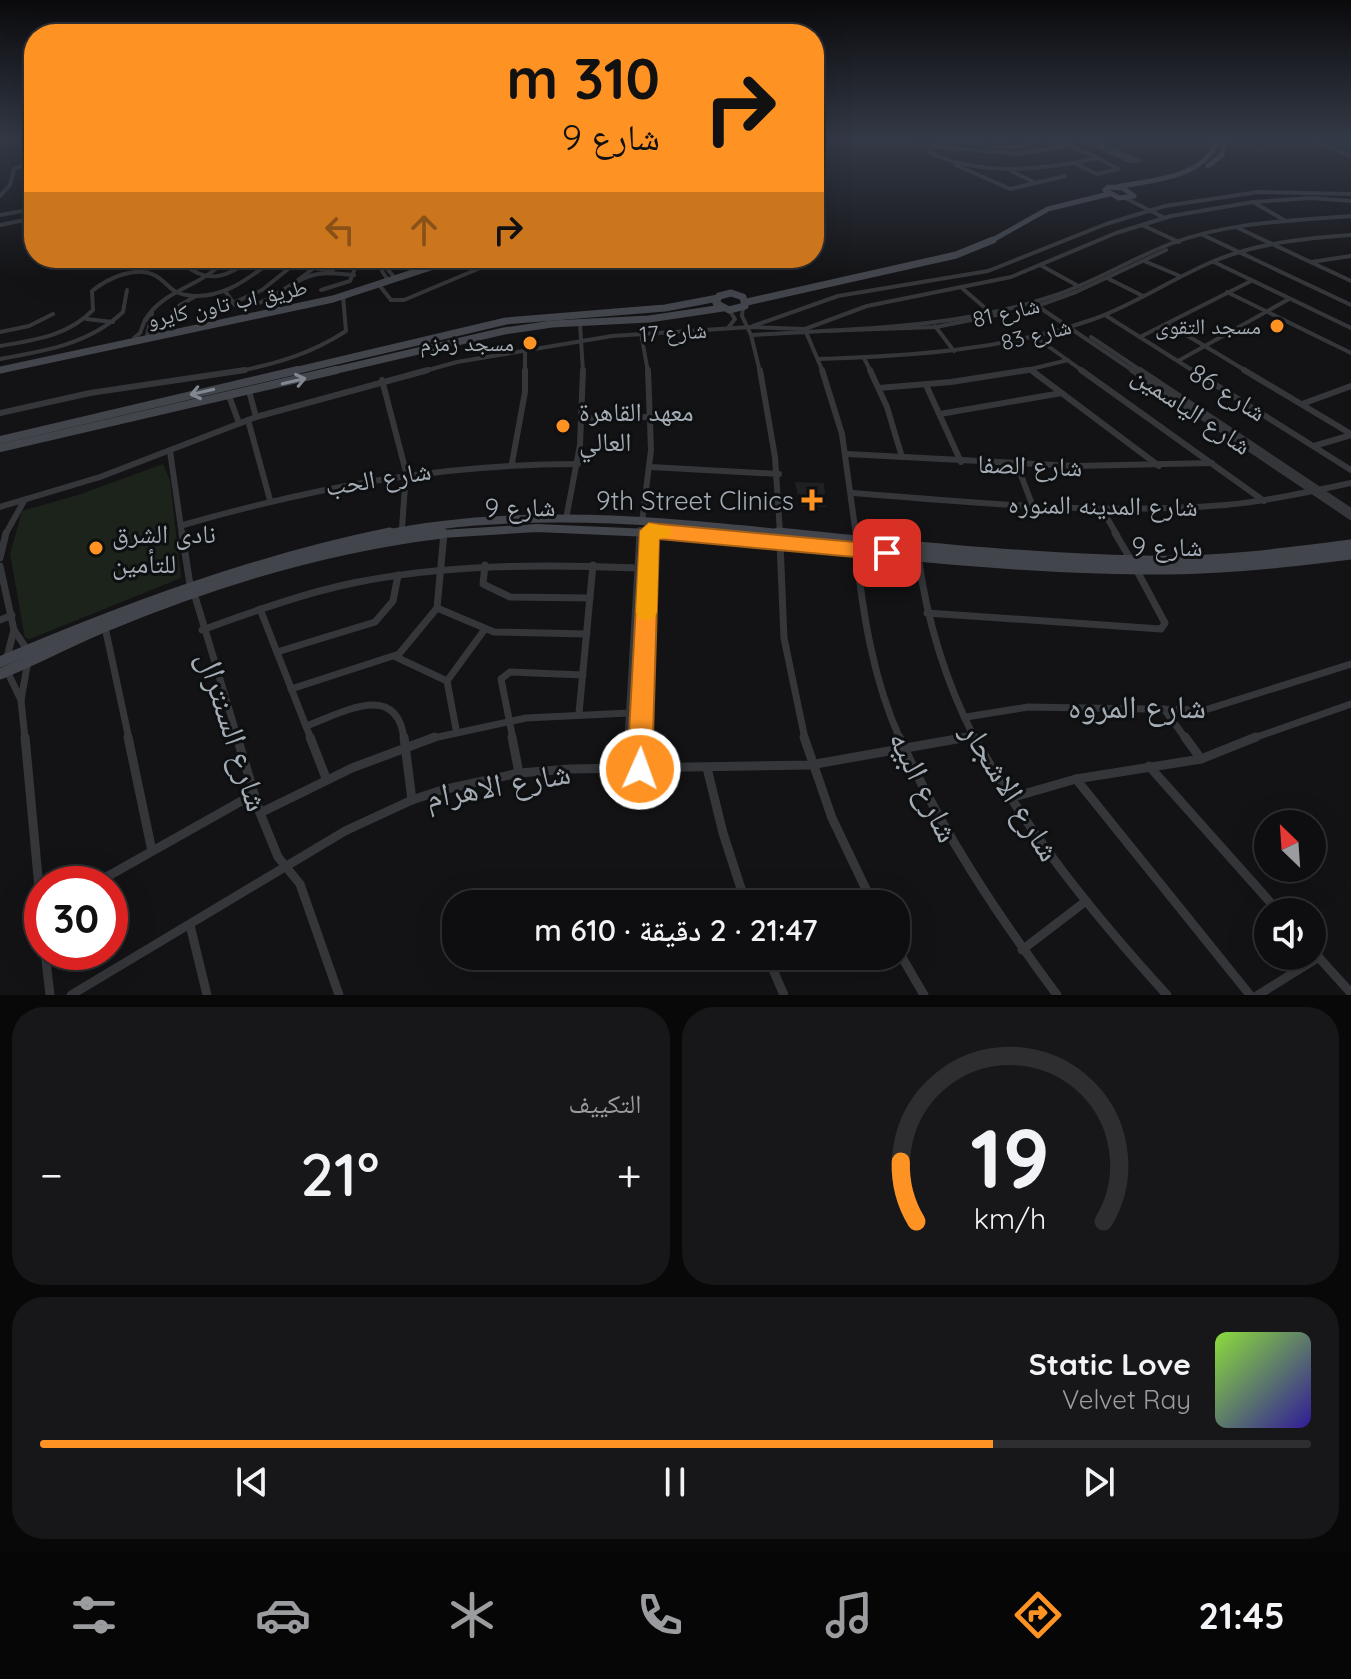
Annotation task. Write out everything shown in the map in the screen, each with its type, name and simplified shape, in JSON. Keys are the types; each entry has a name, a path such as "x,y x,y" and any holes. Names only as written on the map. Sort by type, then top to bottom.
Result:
{"main road":[{"path":"0,448 494,333 726,309 744,302 956,255 988,243 1041,212 1127,184"},
{"path":"1128,190 1148,184"},
{"path":"1107,192 1129,198 1134,194 1117,187"},
{"name":"طريق اب تاون كايرو","path":"0,369 149,332 303,303 422,268"},
{"name":"طريق اب تاون كايرو","path":"0,369 333,299 430,268"},
{"path":"380,286 391,279"},
{"path":"0,440 506,321 554,315 659,310 731,293 744,302"},
{"path":"718,298 716,303 726,309"},
{"path":"53,359 87,348"},
{"name":"شارع 9","path":"3,660 192,589 316,547 402,528 499,520 566,519 644,528 1133,565 1234,559 1351,545"},
{"name":"شارع 9","path":"192,589 331,552 444,532 644,528"},
{"name":"شارع 9","path":"856,545 918,556 1133,565 1252,566 1351,554"},
{"path":"4,673 91,633 90,628 101,624"}],"street":[{"path":"1001,184 1010,189 1030,184"},
{"path":"750,327 804,305 839,296 945,281 990,270 1111,222 1153,210 1199,200 1263,192 1351,194"},
{"path":"1129,198 1168,217"},
{"name":"شارع 17","path":"0,507 170,451 256,417 382,380 582,339 750,327 806,330 855,309 963,289 1042,266 1084,246 1168,217 1253,202 1311,198 1351,201"},
{"path":"1253,202 1284,220"},
{"path":"0,215 24,211"},
{"name":"شارع 81","path":"1081,287 1178,242 1206,234 1284,220 1351,216"},
{"path":"0,225 24,220"},
{"path":"1141,224 1178,242"},
{"path":"1236,227 1351,281"},
{"path":"1206,234 1351,304"},
{"path":"1241,252 1351,235"},
{"path":"1069,240 1084,246"},
{"name":"شارع 81","path":"751,335 806,330 855,332 935,325 993,315 1037,304 1107,278 1178,245 1178,242"},
{"name":"شارع 83","path":"819,359 954,351 1071,327 1105,315 1213,261 1241,252"},
{"path":"1308,262 1343,257 1351,259"},
{"path":"1144,261 1180,276"},
{"path":"1213,261 1351,328"},
{"path":"1042,266 1081,287"},
{"path":"188,268 207,277"},
{"path":"207,277 216,268"},
{"path":"149,332 148,319 157,304 174,291 207,277 231,275 240,268"},
{"path":"171,314 196,296 225,291 247,282 264,268"},
{"path":"233,303 262,290 290,268"},
{"path":"321,290 343,284 354,275 356,268"},
{"path":"383,268 391,279"},
{"path":"389,268 391,279"},
{"path":"380,286 391,300 404,300 479,268"},
{"path":"86,319 94,307 90,297 92,291 115,278 135,274 153,275 174,291 196,296"},
{"path":"225,291 240,307 262,304 297,282 315,275 354,275"},
{"path":"1107,278 1143,296"},
{"path":"1140,337 1251,281"},
{"path":"963,289 993,315"},
{"path":"0,359 68,343 113,322 125,309 127,290"},
{"path":"1227,292 1351,353"},
{"path":"0,413 31,409 86,394 300,356 346,331 343,296"},
{"path":"333,299 342,308"},
{"path":"1178,361 1289,299"},
{"path":"744,302 743,319 750,327 774,432 779,474 783,640 810,765 867,890"},
{"name":"شارع الياسمين","path":"1037,304 1202,413 1351,517"},
{"path":"726,309 735,319 728,328"},
{"path":"0,332 29,326 53,314"},
{"name":"شارع 86","path":"1105,315 1351,470"},
{"path":"0,346 57,332 86,319 113,322"},
{"path":"148,319 155,319 149,332"},
{"path":"566,519 585,418 580,323"},
{"path":"1168,324 1351,435"},
{"path":"935,325 954,351"},
{"name":"شارع البيه","path":"806,330 832,390 853,493 858,590 868,643 904,748 919,786 946,836 1022,950 1057,995"},
{"path":"626,768 638,568 651,467 653,417 641,333"},
{"path":"1034,336 1264,501"},
{"path":"512,463 525,392 525,349"},
{"path":"864,358 879,388 902,457"},
{"path":"879,388 926,385 1031,370 1068,360"},
{"path":"1031,370 1161,467"},
{"path":"382,380 406,472 402,528"},
{"path":"926,385 961,462"},
{"path":"1302,404 1351,386"},
{"path":"249,391 256,417"},
{"path":"940,414 1062,393"},
{"path":"229,396 239,423"},
{"path":"585,418 653,417"},
{"path":"248,420 270,500"},
{"path":"1314,446 1351,435"},
{"name":"شارع السنترال","path":"170,451 192,589 202,630 273,848 300,884 339,995"},
{"name":"شارع الصفا","path":"847,454 1018,467 1161,467 1212,463"},
{"name":"شارع الحب","path":"183,525 270,500 406,472 512,463 578,464"},
{"path":"651,467 779,474"},
{"path":"1018,467 1033,507"},
{"name":"شارع المدينه المنوره","path":"853,493 1103,511 1264,501 1351,483"},
{"name":"شارع الياسمين","path":"1318,492 1351,511"},
{"path":"0,558 3,532 24,501"},
{"path":"927,613 1161,629 1165,623 1103,511"},
{"path":"640,769 644,528"},
{"path":"291,689 396,657 437,608 444,532"},
{"name":"شارع الاشجار","path":"918,556 927,613 944,669 974,736 1042,847 1167,995"},
{"path":"202,630 327,589 398,575 485,565 638,568"},
{"path":"485,565 483,584 503,595 590,598"},
{"path":"579,713 593,565"},
{"path":"0,566 14,630 27,650 28,662 21,700 37,866"},
{"path":"277,652 375,622 393,601 398,575"},
{"path":"437,608 485,629 587,634"},
{"path":"260,609 326,778"},
{"path":"0,620 12,615"},
{"path":"101,624 152,851"},
{"path":"456,729 447,681 485,629"},
{"path":"14,630 3,660 4,673 21,700"},
{"path":"396,657 447,681"},
{"name":"شارع المروه","path":"966,717 1028,707 1215,708 1351,664"},
{"path":"519,773 500,684 504,675 583,675"},
{"path":"306,726 381,703 399,712 412,800"},
{"path":"1010,798 1076,779 1201,759 1296,721 1351,704"},
{"path":"1164,709 1201,759"},
{"path":"260,813 326,778 404,745 456,729 507,719 579,713 629,713"},
{"name":"شارع الاهرام","path":"71,995 345,831 412,800 477,781 519,773 810,765 974,736"},
{"path":"1149,766 1267,898"},
{"path":"707,768 741,890"},
{"path":"1076,779 1250,995"},
{"path":"126,866 254,794"},
{"path":"1022,950 1086,901"},
{"path":"190,925 207,995"},
{"path":"1326,965 1351,993"},
{"path":"47,970 50,995"},
{"path":"773,970 784,995"},
{"path":"909,970 924,995"},
{"path":"1258,995 1292,970"}],"shaded area":[{"name":"نادى الشرق للتأمين","path":"163,464 170,480 181,578 30,639 25,638 10,554 22,511 81,494"},
{"name":"9th Street Clinics","path":"795,482 824,483 826,507 801,506"}],"slow traffic":[{"path":"646,612 649,531 663,532"}],"place":[{"name":"مسجد التقوى","path":"1277,326"},
{"name":"مسجد زمزم","path":"530,343"},
{"name":"معهد القاهرة العالي","path":"563,426"},
{"name":"9th Street Clinics","path":"812,500"},
{"name":"نادى الشرق للتأمين","path":"96,548"}],"route":[{"path":"640,769 649,531 887,553"}]}
